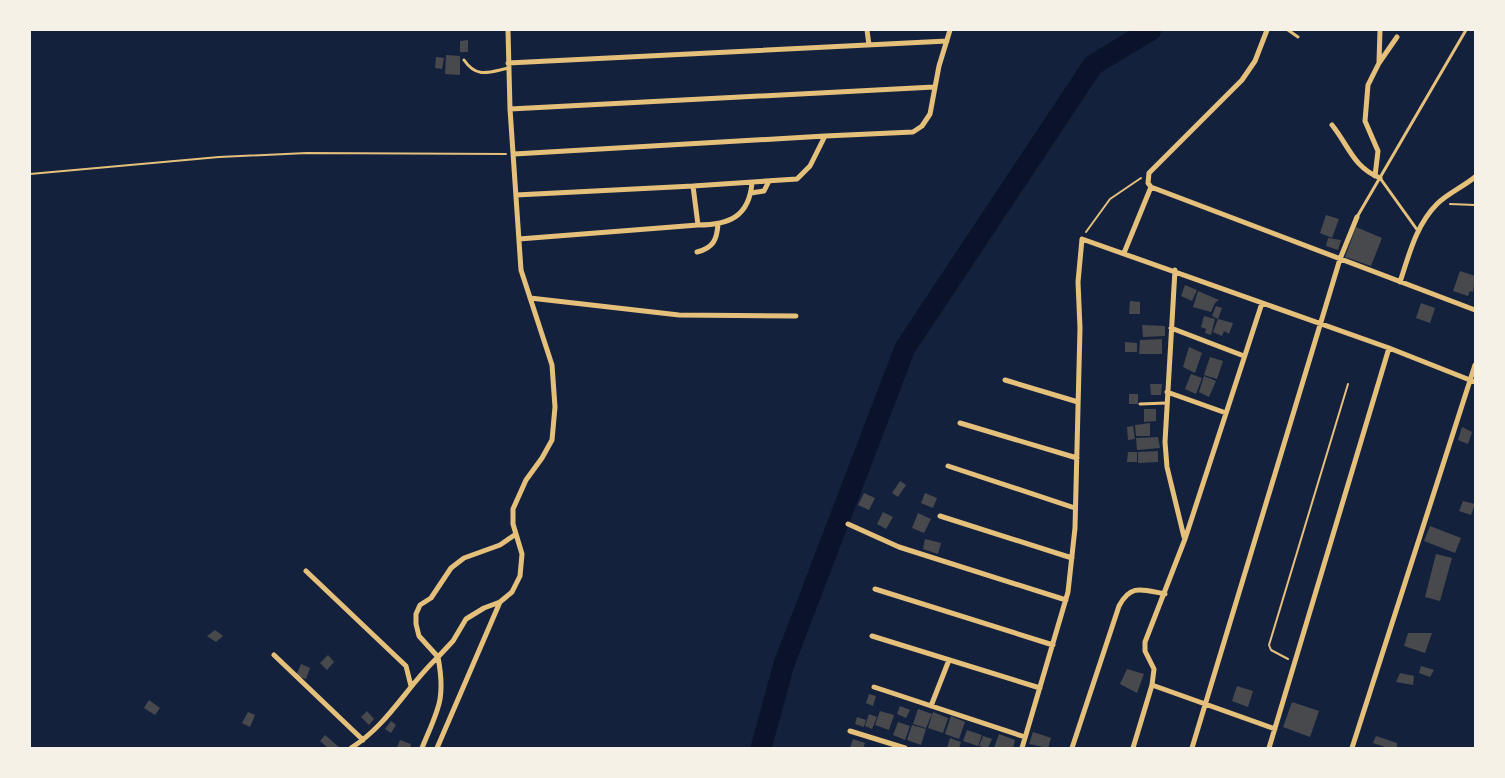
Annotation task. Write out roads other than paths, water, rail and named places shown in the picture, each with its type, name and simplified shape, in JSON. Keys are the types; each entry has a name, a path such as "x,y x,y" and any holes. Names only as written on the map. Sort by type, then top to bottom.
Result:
{"street":[{"path":"351,748 363,740 389,714 411,686 453,641 466,619 484,608 500,602 512,592 520,576 522,554 516,534 513,509 526,480 552,440 555,407 552,365 522,270 510,109 508,30"},
{"path":"867,30 869,45"},
{"path":"514,154 913,132 922,126 930,114 934,87 950,30"},
{"path":"1267,30 1255,60 1242,80 1149,173 1148,183 1151,187 1475,310"},
{"path":"1379,63 1380,30"},
{"path":"1377,177 1378,151 1365,122 1368,85 1379,63 1396,37"},
{"path":"508,65 947,41"},
{"path":"510,109 934,87"},
{"path":"1332,125 1341,136 1351,157 1377,177"},
{"path":"516,195 797,179 810,166 825,136"},
{"path":"1400,282 1418,230 1427,215 1438,203 1475,176"},
{"path":"751,194 764,191 768,181"},
{"path":"519,239 718,224 731,221 740,213 751,194 752,183"},
{"path":"692,186 698,225"},
{"path":"1124,253 1151,187"},
{"path":"1192,748 1340,260 1357,217"},
{"path":"697,252 708,249 713,245 717,235 718,224"},
{"path":"1022,748 1066,600 1072,558 1078,402 1078,282 1082,238 1389,348 1475,382"},
{"path":"1175,270 1165,442 1167,467 1185,539"},
{"path":"530,298 679,315 796,316"},
{"path":"1133,748 1152,685 1154,669 1144,647 1185,539 1262,302"},
{"path":"1171,328 1244,356"},
{"path":"1269,748 1389,348"},
{"path":"1352,748 1475,365"},
{"path":"1005,380 1078,402"},
{"path":"1167,392 1226,413"},
{"path":"960,423 1076,458"},
{"path":"948,466 1075,508"},
{"path":"940,516 1072,558"},
{"path":"848,524 899,547 1066,600"},
{"path":"422,748 440,706 443,691 438,657 419,636 416,619 420,605 431,598 452,568 464,558 500,545 516,534"},
{"path":"306,571 406,666 411,686"},
{"path":"875,589 1053,645"},
{"path":"1072,748 1119,606 1125,594 1132,590 1143,590 1165,594"},
{"path":"437,748 500,602"},
{"path":"872,636 1040,688"},
{"path":"274,655 363,740"},
{"path":"931,706 950,660"},
{"path":"1152,685 1275,729"},
{"path":"874,687 1025,736"},
{"path":"850,730 905,748"}],"lane":[{"path":"1288,30 1298,37"},
{"path":"1357,217 1377,177 1466,30"},
{"path":"464,60 471,70 479,73 508,65"},
{"path":"1377,177 1418,230"},
{"path":"1140,404 1166,403"}],"waterway":[{"path":"761,748 784,664 905,348 1093,65 1151,30"}]}
